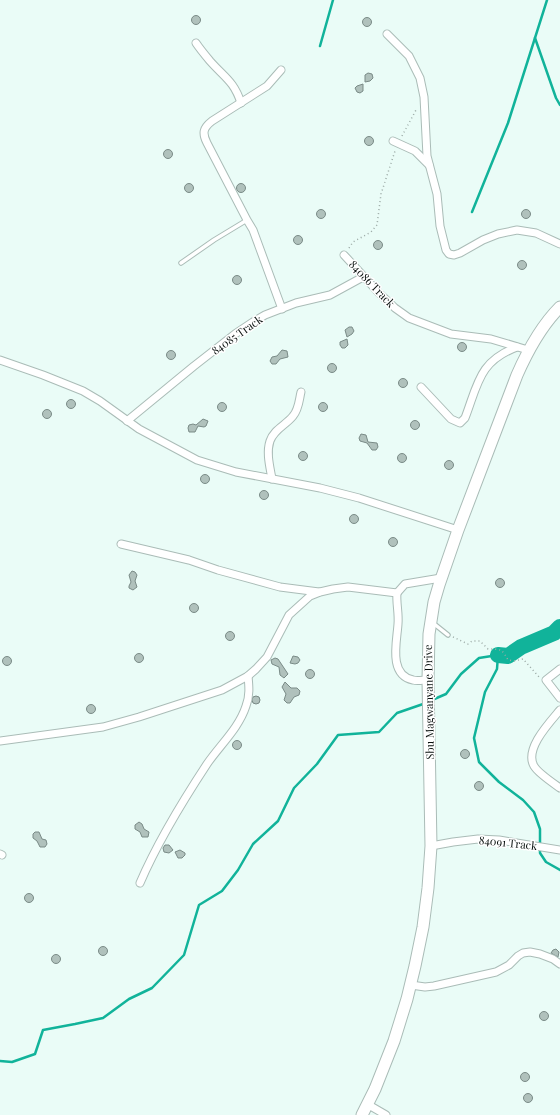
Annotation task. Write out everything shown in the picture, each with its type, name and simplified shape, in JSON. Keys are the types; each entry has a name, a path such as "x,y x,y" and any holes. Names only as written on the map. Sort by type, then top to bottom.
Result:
{"main road":[{"name":"Sbu Magwanyane Drive","path":"362,1115 394,1041 411,985 423,927 432,846 428,644 434,602 458,530 517,375 528,350 542,328 560,307"}],"street":[{"path":"388,34 405,51 412,61 420,78 424,97 426,147 439,205 443,243 449,254 460,254 483,240 498,234 517,230 536,233 560,244"},
{"path":"196,43 210,61 236,89 241,103"},
{"path":"281,70 267,86 212,121 204,128 203,131 207,143 247,220 254,230 282,308"},
{"path":"396,142 415,151 429,165"},
{"name":"84086 Track","path":"344,255 363,277 395,308 413,320 451,334 491,339 528,350"},
{"name":"84085 Track","path":"127,421 235,334 266,314 296,303 330,295 363,277"},
{"path":"421,387 451,419 460,422 465,418 486,367 497,357 517,347"},
{"path":"0,360 43,374 82,391 100,401 152,437 197,460 236,472 320,488 359,498 458,530"},
{"path":"272,479 269,459 270,442 276,431 295,413 300,392"},
{"path":"121,544 189,560 218,570 280,587 320,592"},
{"path":"428,683 405,678 400,673 398,668 396,659 398,623 396,602 397,593 405,584 441,578"},
{"path":"0,741 115,725 222,690 248,676 267,657 289,615 302,603 320,592 333,588 348,587 397,593"},
{"path":"560,669 546,680 560,698"},
{"path":"140,883 156,847 178,810 208,762 242,715 246,706 249,691 248,676"},
{"path":"560,710 541,732 533,749 531,759 534,767 560,788"},
{"name":"84091 Track","path":"432,846 478,839 499,840 560,850"},
{"path":"411,985 424,987 434,986 496,972 509,965 518,956 530,952 553,959 560,964"},
{"path":"368,1104 386,1115"}],"lane":[{"path":"181,263 214,240 247,220"},
{"path":"431,621 448,635"}],"path":[{"name":"84086 Track","path":"344,255 353,242 371,232 377,225 381,194 396,142 424,97"},
{"path":"448,635 468,644 472,641 480,641 488,649 500,650 506,654 508,660 514,661 523,659 540,678 546,680"}],"building":[{"path":"194,16 198,16 200,20 198,24 194,24 192,22 192,18"},
{"path":"365,18 369,18 371,22 369,26 365,26 363,24 363,20"},
{"path":"368,73 372,74 373,78 370,81 365,82 365,75"},
{"path":"363,84 363,91 360,93 357,92 355,88"},
{"path":"367,137 371,137 373,141 371,145 367,145 365,143 365,139"},
{"path":"166,150 170,150 172,154 170,158 166,158 164,156 164,152"},
{"path":"187,184 191,184 193,188 191,192 187,192 185,190 185,186"},
{"path":"239,184 243,184 245,188 243,192 239,192 237,190 237,186"},
{"path":"319,210 323,210 325,214 323,218 319,218 317,216 317,212"},
{"path":"524,210 528,210 530,214 528,218 524,218 522,216 522,212"},
{"path":"296,236 300,236 302,240 300,244 296,244 294,242 294,238"},
{"path":"376,241 380,241 382,245 380,249 376,249 374,247 374,243"},
{"path":"520,261 524,261 526,265 524,269 520,269 518,267 518,263"},
{"path":"235,276 239,276 241,280 239,284 235,284 233,282 233,278"},
{"path":"352,327 354,331 347,337 345,330"},
{"path":"347,339 348,345 345,348 342,348 340,342"},
{"path":"460,343 464,343 466,347 464,351 460,351 458,349 458,345"},
{"path":"282,350 287,351 288,357 280,359 276,364 272,364 270,361 272,357 277,356"},
{"path":"169,351 173,351 175,355 173,359 169,359 167,357 167,353"},
{"path":"330,364 334,364 336,368 334,372 330,372 328,370 328,366"},
{"path":"401,379 405,379 407,383 405,387 401,387 399,385 399,381"},
{"path":"69,400 73,400 75,404 73,408 69,408 67,406 67,402"},
{"path":"220,403 224,403 226,407 224,411 220,411 218,409 218,405"},
{"path":"321,403 325,403 327,407 325,411 321,411 319,409 319,405"},
{"path":"45,410 49,410 51,414 49,418 45,418 43,416 43,412"},
{"path":"203,419 208,421 206,426 198,426 195,432 189,432 189,425 196,425"},
{"path":"413,421 417,421 419,425 417,429 413,429 411,427 411,423"},
{"path":"361,434 366,435 368,442 377,443 378,447 376,450 372,450 367,443 360,441 359,438"},
{"path":"301,452 305,452 307,456 305,460 301,460 299,458 299,454"},
{"path":"400,454 404,454 406,458 404,462 400,462 398,460 398,456"},
{"path":"447,461 451,461 453,465 451,469 447,469 445,467 445,463"},
{"path":"203,475 207,475 209,479 207,483 203,483 201,481 201,477"},
{"path":"262,491 266,491 268,495 266,499 262,499 260,497 260,493"},
{"path":"352,515 356,515 358,519 356,523 352,523 350,521 350,517"},
{"path":"391,538 395,538 397,542 395,546 391,546 389,544 389,540"},
{"path":"132,571 137,575 135,581 137,587 133,590 129,588 131,582 129,575"},
{"path":"498,579 502,579 504,583 502,587 498,587 496,585 496,581"},
{"path":"192,604 196,604 198,608 196,612 192,612 190,610 190,606"},
{"path":"228,632 232,632 234,636 232,640 228,640 226,638 226,634"},
{"path":"137,654 141,654 143,658 141,662 137,662 135,660 135,656"},
{"path":"293,656 298,657 300,660 298,663 290,663"},
{"path":"5,657 9,657 11,661 9,665 5,665 3,663 3,659"},
{"path":"275,658 278,659 288,674 284,678 280,675 279,667 272,664 271,660"},
{"path":"308,670 312,670 314,674 312,678 308,678 306,676 306,672"},
{"path":"285,682 291,688 297,688 300,691 299,695 294,697 290,703 287,703 284,700 286,694 282,687"},
{"path":"254,696 258,696 260,700 258,704 254,704 252,702 252,698"},
{"path":"89,705 93,705 95,709 93,713 89,713 87,711 87,707"},
{"path":"235,741 239,741 241,745 239,749 235,749 233,747 233,743"},
{"path":"463,750 467,750 469,754 467,758 463,758 461,756 461,752"},
{"path":"477,782 481,782 483,786 481,790 477,790 475,788 475,784"},
{"path":"139,822 142,824 144,829 149,832 148,837 142,837 140,832 135,829 135,825"},
{"path":"35,832 39,832 42,839 46,840 47,844 45,847 40,847 37,841 33,838 33,834"},
{"path":"165,845 169,845 173,850 169,853 164,852 163,848"},
{"path":"180,850 185,853 185,855 182,858 178,858 175,852"},
{"path":"27,894 31,894 33,898 31,902 27,902 25,900 25,896"},
{"path":"101,947 105,947 107,951 105,955 101,955 99,953 99,949"},
{"path":"556,949 559,952 558,957 551,953"},
{"path":"54,955 58,955 60,959 58,963 54,963 52,961 52,957"},
{"path":"542,1012 546,1012 548,1016 546,1020 542,1020 540,1018 540,1014"},
{"path":"523,1073 527,1073 529,1077 527,1081 523,1081 521,1079 521,1075"},
{"path":"526,1094 530,1094 532,1098 530,1102 526,1102 524,1100 524,1096"}],"waterway":[{"path":"320,46 333,0"},
{"path":"472,212 508,123 547,0"},
{"path":"535,38 556,98 560,105"},
{"path":"498,655 508,656 521,647 554,633 560,627"},
{"path":"432,700 446,694 461,674 479,658 498,655 497,669 485,692 474,738 479,762 499,782 523,800 534,812 540,829 540,853 546,862 560,870"},
{"path":"0,1061 12,1062 35,1054 43,1030 103,1018 129,999 152,988 184,955 199,905 222,891 238,870 253,844 278,821 294,788 317,764 338,735 379,732 397,713 426,703"}]}
